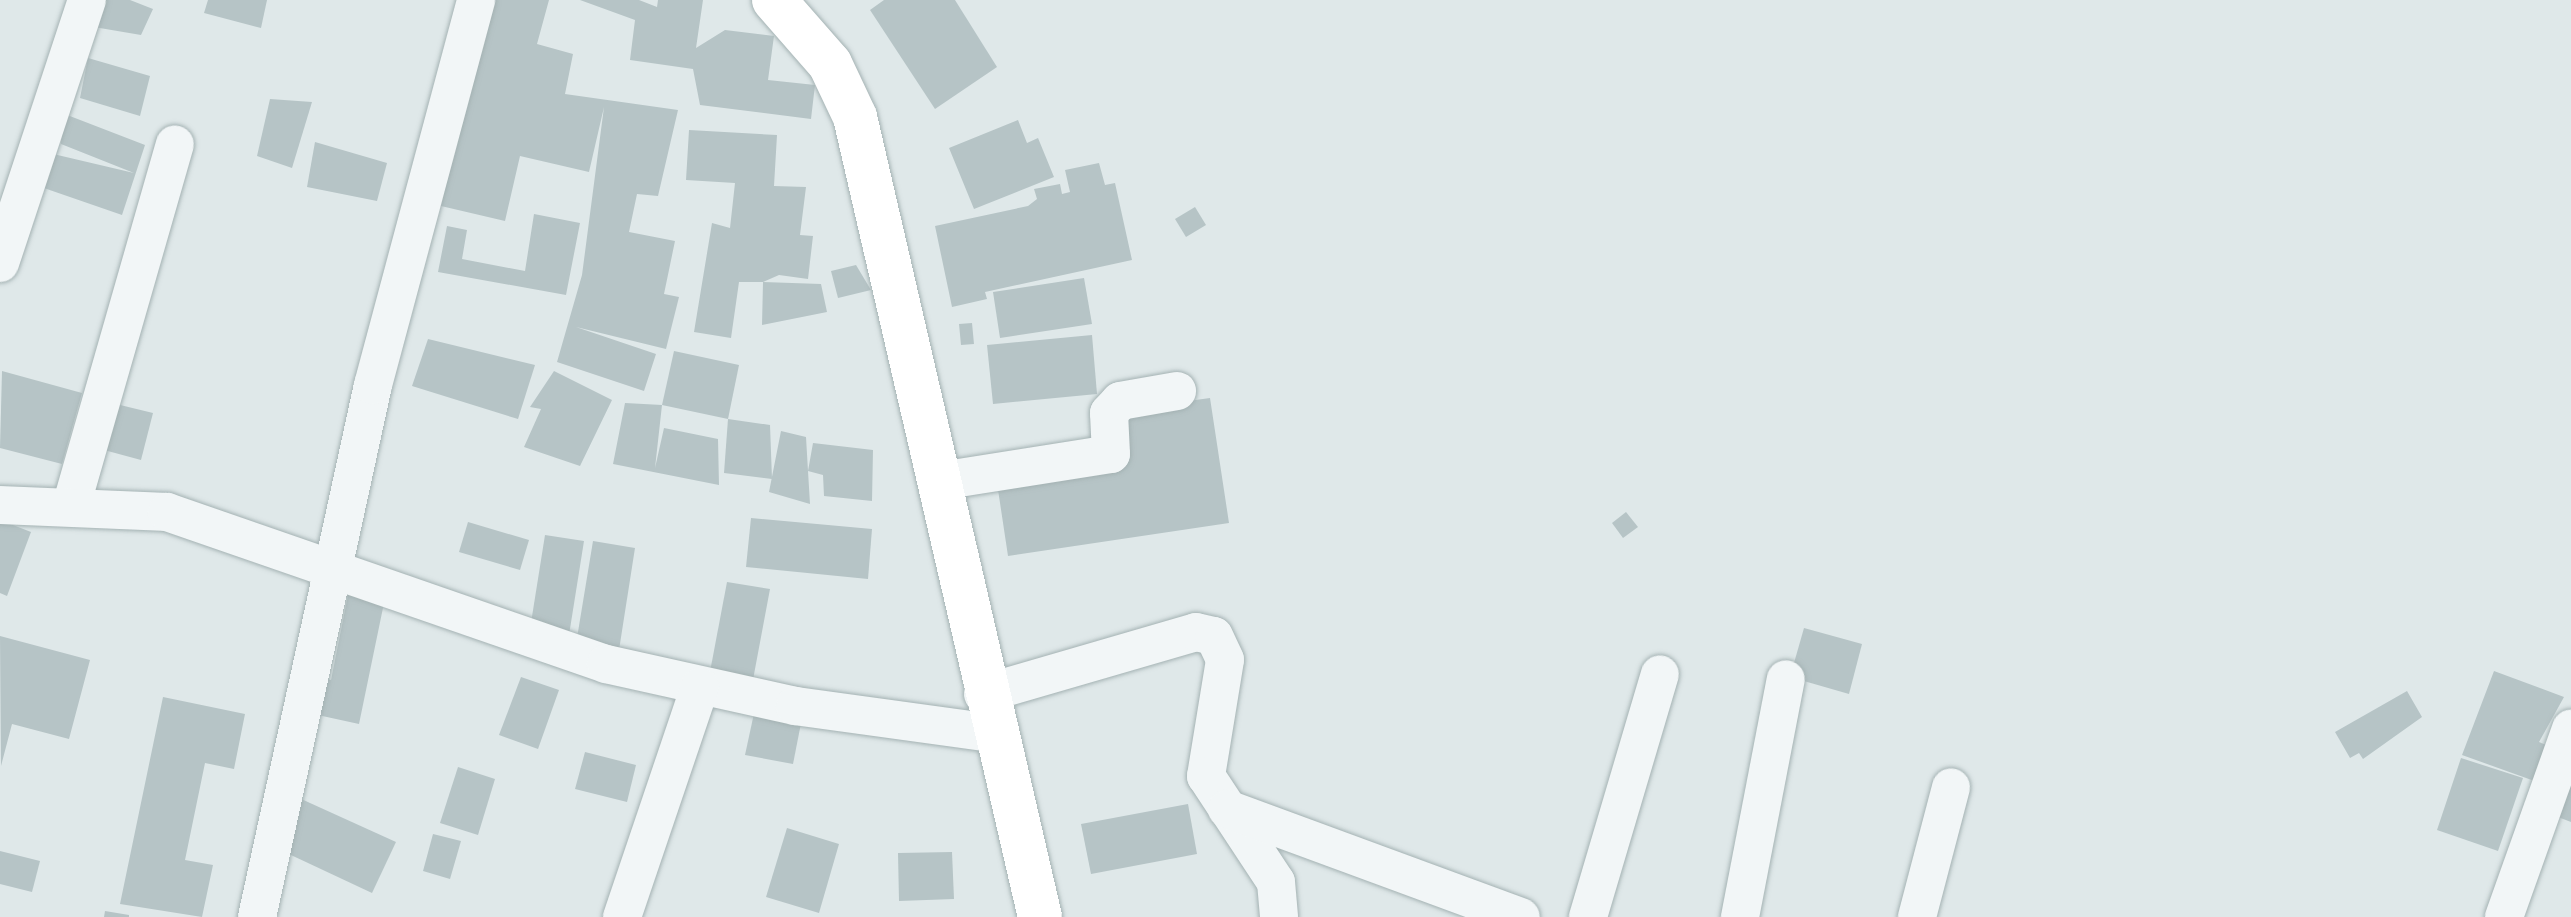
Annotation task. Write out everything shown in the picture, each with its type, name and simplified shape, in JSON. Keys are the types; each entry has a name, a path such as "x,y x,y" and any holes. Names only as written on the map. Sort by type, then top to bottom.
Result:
{"main road":[{"path":"774,0 830,64 855,117 940,481 987,713 1040,917"}],"street":[{"path":"0,263 87,0"},
{"path":"257,917 332,564 476,0"},
{"path":"72,503 175,144"},
{"path":"940,481 1111,454 1109,413 1120,401 1177,391"},
{"path":"0,505 72,503 167,512 332,564 538,644 700,687 921,727 987,713 1205,631 1225,660 1206,776 1276,882 1279,917"},
{"path":"1588,917 1660,674"},
{"path":"1740,917 1786,679"},
{"path":"622,917 700,687"},
{"path":"2504,917 2571,729"},
{"path":"1917,917 1951,787"},
{"path":"1225,809 1521,917"}],"building":[{"path":"98,0 130,0 153,9 141,35 88,26"},
{"path":"208,0 267,0 261,28 204,13"},
{"path":"484,0 549,0 537,44 573,54 565,94 678,110 658,196 637,194 629,232 675,241 664,294 679,297 666,349 576,327 656,354 644,391 557,362 582,275 604,107 589,172 520,156 505,221 441,206"},
{"path":"580,0 639,0 657,7 658,0 703,0 696,48 725,30 774,36 768,80 815,85 811,119 700,105 693,69 630,60 635,20"},
{"path":"884,0 955,0 997,67 935,109 870,10"},
{"path":"88,58 150,76 140,116 80,98"},
{"path":"270,99 312,102 292,168 257,156"},
{"path":"62,113 145,145 122,215 41,187 49,153 134,173 61,144"},
{"path":"1018,120 1027,143 1038,138 1054,177 974,209 949,148"},
{"path":"689,130 777,135 774,186 806,187 800,235 813,236 808,279 779,275 763,282 739,282 731,338 694,332 712,223 730,228 735,183 686,180"},
{"path":"315,142 387,163 377,201 307,187"},
{"path":"1099,163 1105,185 1115,183 1132,260 985,292 987,299 952,307 935,226 1028,206 1037,199 1034,189 1060,184 1062,194 1070,192 1065,170"},
{"path":"1195,207 1206,225 1186,237 1175,219"},
{"path":"534,214 580,223 566,295 438,272 447,226 467,230 462,259 525,271"},
{"path":"856,265 871,290 838,298 831,271"},
{"path":"1084,278 1092,324 1000,338 993,292"},
{"path":"763,282 821,284 827,312 762,325"},
{"path":"972,323 974,344 961,345 959,324"},
{"path":"1092,335 1097,394 993,404 987,345"},
{"path":"428,339 535,365 518,419 412,386"},
{"path":"674,351 739,365 728,419 662,405"},
{"path":"2,371 82,393 62,464 0,448"},
{"path":"554,371 612,400 580,466 524,447 541,409 530,407"},
{"path":"1210,398 1229,523 1008,556 997,483 1125,464 1117,411"},
{"path":"625,403 662,405 655,468 664,428 718,439 719,485 613,464"},
{"path":"116,404 153,413 141,460 104,450"},
{"path":"728,419 770,425 772,479 724,473"},
{"path":"781,431 806,437 810,504 769,492"},
{"path":"813,443 873,450 872,501 824,496 823,475 808,471"},
{"path":"1626,512 1638,527 1623,538 1612,523"},
{"path":"751,518 872,529 868,579 746,567"},
{"path":"0,520 31,532 7,596 0,593"},
{"path":"468,522 529,540 520,570 459,552"},
{"path":"545,535 584,541 569,635 530,629"},
{"path":"593,541 635,548 619,650 576,644"},
{"path":"727,582 770,589 752,685 709,677"},
{"path":"348,595 384,603 359,724 304,712 311,676 331,680"},
{"path":"1804,628 1862,644 1849,694 1790,677"},
{"path":"0,636 90,660 69,739 12,724 1,766"},
{"path":"2494,671 2564,697 2539,742 2554,748 2540,783 2462,755"},
{"path":"521,677 559,690 538,749 499,735"},
{"path":"2407,691 2422,717 2363,759 2359,753 2350,758 2335,732"},
{"path":"163,697 245,714 234,769 205,763 185,860 213,865 202,917 120,904"},
{"path":"756,704 803,713 793,764 745,755"},
{"path":"585,752 636,765 627,802 575,789"},
{"path":"2571,755 2571,822 2558,817"},
{"path":"2461,758 2523,778 2498,851 2437,830"},
{"path":"458,767 495,779 478,835 440,823"},
{"path":"299,798 396,842 372,893 276,848"},
{"path":"1188,804 1197,854 1091,874 1081,824"},
{"path":"787,828 839,844 819,913 766,897"},
{"path":"433,834 461,841 450,879 423,871"},
{"path":"0,851 40,861 32,892 0,884"},
{"path":"952,852 954,899 899,901 898,853"},
{"path":"105,911 129,915 129,917 104,917"}]}
